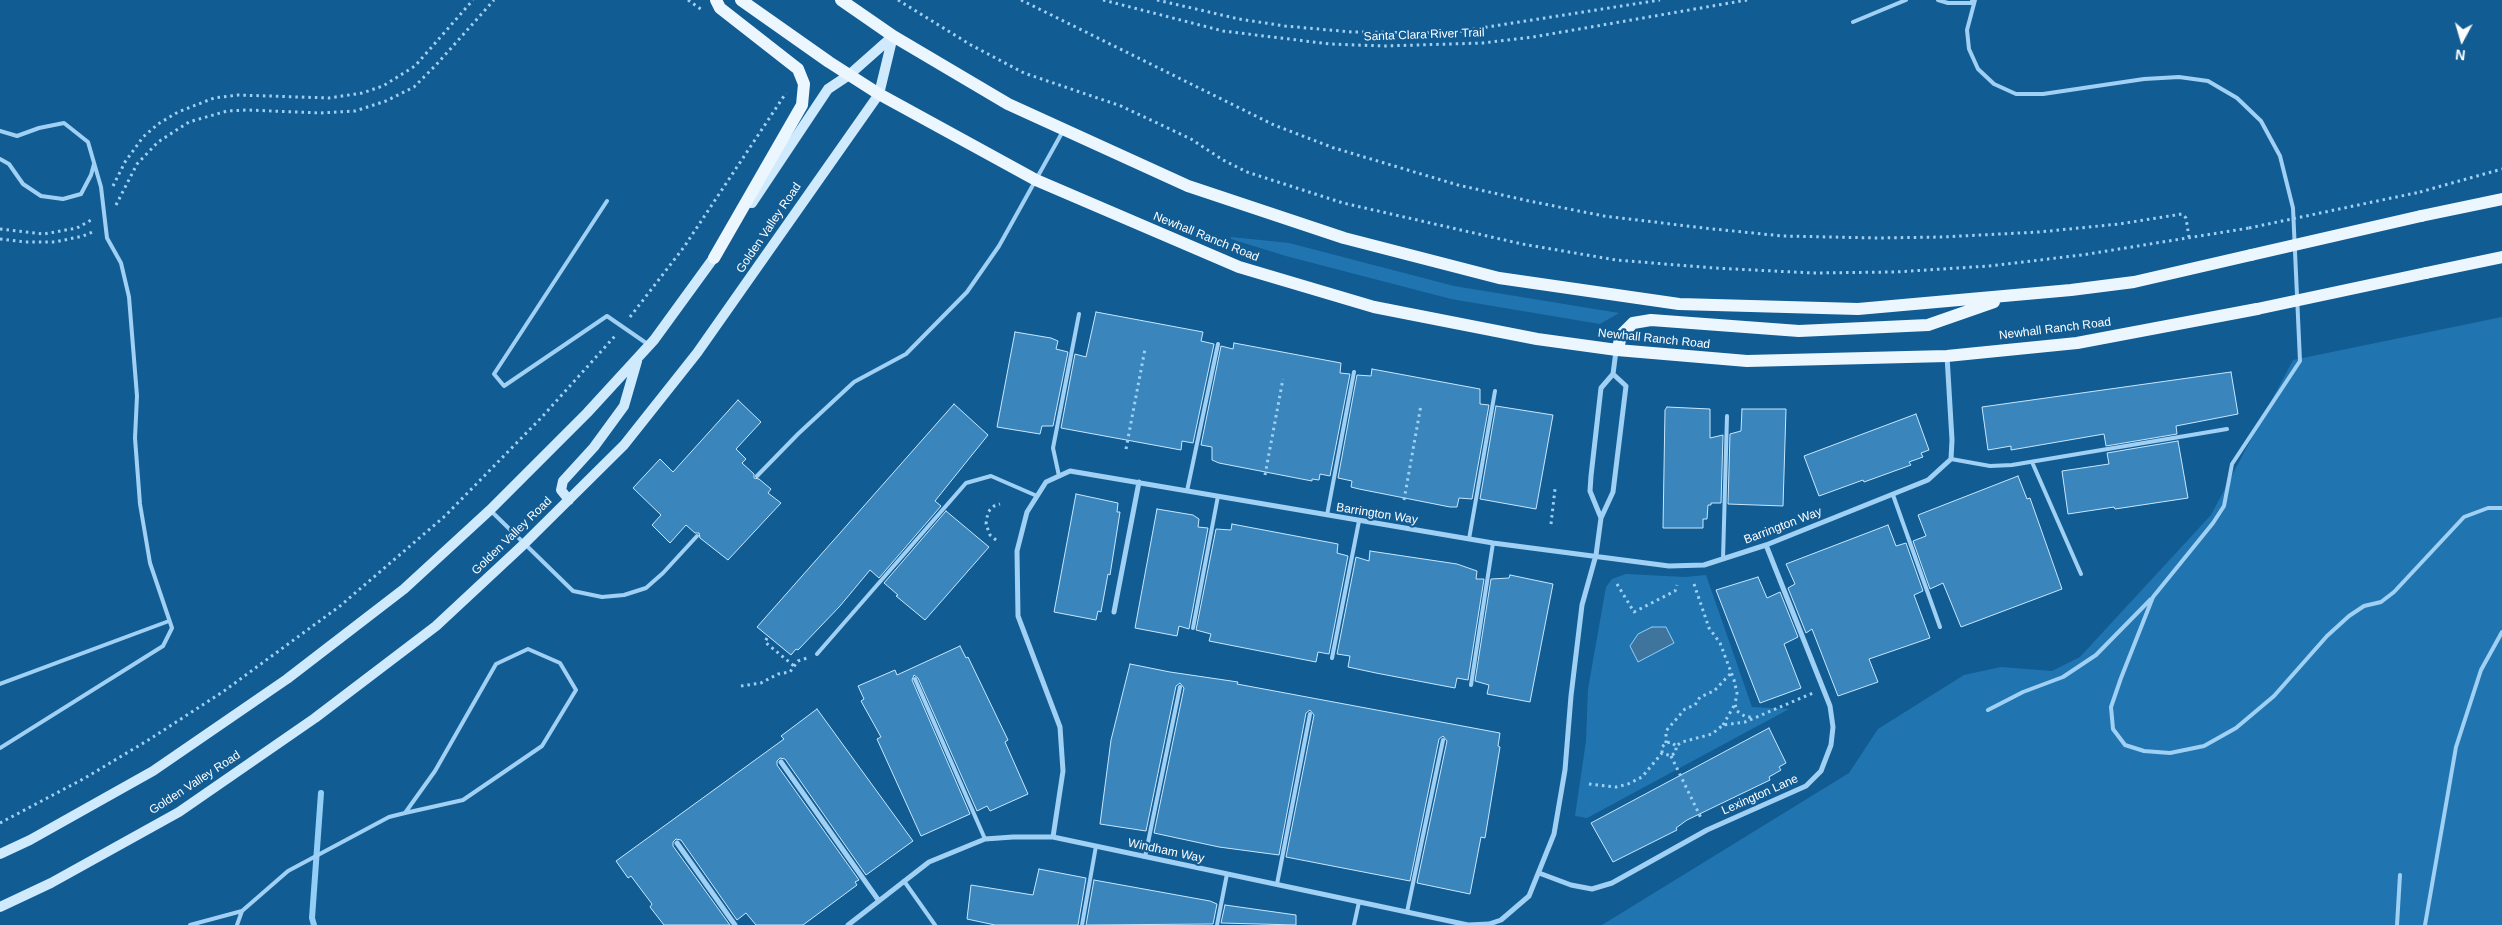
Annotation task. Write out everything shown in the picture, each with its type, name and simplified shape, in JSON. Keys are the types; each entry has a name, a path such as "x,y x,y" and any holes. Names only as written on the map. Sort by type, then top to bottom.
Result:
{"main road":[{"path":"714,258 802,105 804,84 798,68 720,8 716,0"},
{"path":"741,0 849,74"},
{"path":"841,0 893,36 1008,104 1188,186 1344,238 1499,278 1679,304 1858,309 2013,296 2134,282 2502,199"},
{"path":"0,854 30,840 153,771 287,679 404,589 490,510 587,413 638,358 714,258 828,89 849,74 893,36"},
{"name":"Golden Valley Road","path":"0,907 51,883 179,812 315,718 436,626 523,545 624,445 697,353 879,94 893,36"},
{"name":"Newhall Ranch Road","path":"849,74 879,94 1036,180 1239,267 1374,308 1537,339 1616,350 1747,361 1947,356 2077,343 2257,309 2502,257"},
{"path":"1616,350 1622,334 1633,323 1650,320 1799,331 1928,325 2013,296"},
{"path":"568,500 561,490 562,481 594,447 624,406 638,358"}],"street":[{"path":"1601,518 1590,491 1591,476 1601,388 1613,374 1616,350"},
{"path":"1947,356 1952,440 1951,459"},
{"path":"1539,873 1554,834 1565,770 1571,696 1582,605 1596,555 1601,518 1613,492 1626,386 1613,374"},
{"name":"Barrington Way","path":"1059,476 1070,471 1493,543 1669,566 1704,565 1766,545 1928,480 1951,459"},
{"path":"1053,837 1063,771 1060,727 1018,616 1017,551 1027,512 1046,482 1059,476"},
{"path":"1114,612 1138,482"},
{"name":"Lexington Lane","path":"1539,873 1571,885 1592,889 1612,883 1707,830 1806,786 1821,771 1831,745 1833,727 1830,706 1766,545"},
{"path":"781,762 880,900"},
{"name":"Windham Way","path":"848,925 929,862 985,839 1053,837 1468,925 1489,924 1501,920 1529,896 1539,873"},
{"path":"677,843 735,925"}],"lane":[{"path":"1853,22 1906,0"},
{"path":"1938,0 1948,3 1974,1 1967,30 1969,49 1978,69 1994,84 2016,94 2043,94 2144,79 2179,76 2208,81 2237,98 2261,121 2280,156 2293,208 2300,361 2232,464 2224,506 2213,523 2153,597 2096,655 2063,677 2023,692 1988,710"},
{"path":"0,131 17,136 39,128 64,123 88,142 104,204 107,238 122,263 129,298 137,396 135,438 138,476 150,563 172,628 163,646 0,748"},
{"path":"756,476 854,382 906,354 967,292 999,246 1064,129"},
{"path":"0,159 9,164 23,184 42,196 63,199 81,194 91,175 94,162"},
{"path":"607,201 494,374 504,386 607,316 649,345"},
{"path":"1059,476 1053,448 1079,314"},
{"path":"1187,491 1218,344"},
{"path":"1327,515 1354,372"},
{"path":"1468,539 1495,391"},
{"path":"1723,559 1727,416"},
{"path":"1951,459 1970,464 1990,466 2032,462 2227,429"},
{"path":"2032,462 2081,574"},
{"path":"817,654 966,483 991,476 1037,496"},
{"path":"1893,494 1940,627"},
{"path":"1193,628 1218,496"},
{"path":"2153,597 2120,678 2112,707 2113,729 2125,744 2144,751 2170,753 2204,746 2236,728 2274,696 2327,636 2349,616 2364,606 2380,602 2394,592 2464,517 2488,508 2502,508"},
{"path":"490,510 523,545 573,591 602,597 624,595 646,588 698,536"},
{"path":"1332,658 1358,521"},
{"path":"1471,685 1493,543"},
{"path":"0,684 169,621"},
{"path":"2425,925 2456,747 2482,670 2502,632"},
{"path":"190,925 242,911 288,871 389,817 463,800 542,746 576,690 560,663 528,649 496,664 435,771 405,813"},
{"path":"915,679 985,839"},
{"path":"1146,856 1180,687"},
{"path":"1277,884 1310,714"},
{"path":"1407,912 1443,740"},
{"path":"1082,925 1096,846"},
{"path":"1217,925 1227,874"},
{"path":"2397,925 2400,875"},
{"path":"904,881 935,925"},
{"path":"1354,925 1359,902"},
{"path":"237,925 242,911"}],"path":[{"path":"0,229 44,234 77,228 93,219 104,204 131,153 158,124 178,112 214,98 238,95 329,98 362,93 382,86 415,66 473,0"},
{"path":"0,239 25,242 61,241 84,236 106,221 137,164 158,142 189,122 227,111 320,113 355,111 386,101 419,81 494,0"},
{"path":"898,0 971,45 1024,73 1121,106 1191,139 1223,160 1247,172 1343,202 1522,244 1616,260 1714,268 1813,273 1895,272 1989,266 2082,255 2249,228 2420,192 2502,170"},
{"path":"1021,0 1274,125 1334,148 1458,185 1538,203 1604,216 1704,228 1782,236 1879,238 2039,232 2119,224 2182,214 2186,218 2189,237"},
{"name":"Santa Clara River Trail","path":"1103,0 1223,31 1330,44 1384,46 1483,43 1533,37 1746,0"},
{"path":"1157,0 1239,19 1285,26 1352,32 1449,33 1660,0"},
{"path":"0,822 85,778 224,691 340,606 445,516 541,418 623,327 684,247 791,86"},
{"path":"1126,450 1145,349"},
{"path":"1266,475 1283,379"},
{"path":"1404,500 1421,405"},
{"path":"1551,524 1554,489"},
{"path":"996,540 990,535 986,524 988,512 994,506 1000,504"},
{"path":"1617,584 1634,612 1675,591 1677,585"},
{"path":"1676,746 1712,734 1723,725 1735,704 1736,693 1731,672 1720,643 1709,628 1694,584"},
{"path":"767,638 765,642 794,666"},
{"path":"741,686 761,683 778,674 790,672 798,661"},
{"path":"1666,743 1666,731 1685,709 1695,705 1700,698 1714,691 1731,672"},
{"path":"1723,725 1745,722 1823,688"},
{"path":"1735,704 1738,711 1746,717 1755,717"},
{"path":"1589,784 1616,788 1642,778 1662,753 1662,747 1666,743 1672,742 1676,746 1676,752 1672,756"},
{"path":"1662,753 1672,756 1707,830"}],"shaded area":[{"path":"1231,237 1289,243 1454,286 1619,313 1600,324 1451,299 1286,256 1231,239"},
{"path":"2502,317 2502,925 1602,925 1849,773 1878,729 1964,675 2001,667 2052,671 2080,657 2211,515 2293,360"},
{"path":"1626,574 1685,577 1706,575 1752,707 1789,709 1587,818 1575,816 1586,741 1588,689 1606,587 1612,579"},
{"path":"1652,627 1666,627 1674,643 1638,662 1630,646 1638,634"}],"building":[{"path":"1096,312 1203,332 1201,341 1214,344 1193,443 1182,441 1181,450 1061,428 1075,354 1086,357"},
{"path":"1015,332 1051,338 1058,341 1056,349 1068,352 1053,426 1042,426 1040,434 997,427"},
{"path":"1234,343 1341,363 1340,373 1350,374 1330,476 1320,474 1319,480 1312,479 1312,481 1219,463 1212,460 1212,447 1201,445 1221,346 1233,349"},
{"path":"1372,369 1480,389 1480,404 1489,405 1472,499 1459,498 1457,507 1450,507 1351,487 1352,481 1338,478 1357,375 1371,376"},
{"path":"2231,372 2238,414 2176,426 2177,434 2106,446 2104,434 2011,450 2011,446 1988,450 1982,407"},
{"path":"738,400 761,422 736,449 746,459 742,463 754,474 754,478 759,479 771,489 768,493 781,503 728,560 700,538 699,533 695,533 686,525 670,543 652,525 661,515 633,488 660,459 673,472"},
{"path":"954,404 988,435 935,501 941,506 879,578 870,570 840,606 791,655 757,627"},
{"path":"1496,406 1553,415 1536,509 1480,499"},
{"path":"1667,407 1710,409 1710,438 1723,435 1721,503 1711,503 1711,505 1708,505 1707,519 1703,519 1703,528 1663,528 1665,410"},
{"path":"1742,409 1786,409 1783,506 1728,504 1730,434 1741,431"},
{"path":"1916,414 1929,450 1921,453 1923,457 1909,462 1911,465 1819,496 1804,456"},
{"path":"2178,441 2188,498 2068,514 2062,471 2109,464 2107,453"},
{"path":"2018,476 2027,499 2030,498 2062,589 1961,627 1943,583 1930,589 1913,541 1926,536 1918,515"},
{"path":"1076,494 1118,503 1117,512 1120,512 1110,575 1108,574 1101,612 1098,611 1096,620 1054,612"},
{"path":"1157,509 1193,515 1199,519 1198,527 1208,528 1189,629 1179,626 1177,636 1135,628"},
{"path":"946,511 989,547 925,620 896,596 898,595 884,583"},
{"path":"1232,524 1338,544 1337,553 1348,556 1329,654 1318,652 1316,662 1209,641 1211,634 1196,630 1216,529 1231,530"},
{"path":"1888,525 1896,546 1906,543 1923,591 1914,595 1930,638 1869,659 1878,682 1838,696 1812,629 1806,633 1788,588 1795,584 1786,564"},
{"path":"1370,551 1457,564 1477,571 1476,579 1484,579 1468,680 1457,678 1455,688 1376,673 1348,667 1350,656 1337,654 1356,557 1369,561"},
{"path":"1510,575 1553,584 1530,702 1487,694 1489,685 1475,681 1491,579 1509,578"},
{"path":"1758,577 1767,598 1780,592 1798,637 1784,644 1801,688 1760,703 1716,590"},
{"path":"960,646 966,658 968,657 1008,740 1005,742 1028,794 990,811 987,806 977,811 918,678 914,675 912,680 970,814 921,836 877,739 881,737 861,701 864,699 858,686 895,670 897,675"},
{"path":"1130,664 1238,682 1237,684 1500,733 1498,746 1500,747 1485,838 1481,837 1470,894 1417,883 1447,741 1443,736 1439,739 1410,881 1286,857 1314,715 1310,710 1306,713 1279,855 1219,847 1154,833 1184,688 1180,683 1176,686 1146,831 1100,824 1111,740"},
{"path":"817,709 913,841 866,875 785,759 780,758 777,761 777,765 859,880 855,882 857,885 803,925 756,925 746,913 737,920 681,840 676,839 673,842 673,846 730,925 664,925 650,907 652,904 631,876 628,878 616,861 784,739 781,736"},
{"path":"1769,728 1786,763 1779,767 1781,770 1769,777 1770,780 1687,820 1676,828 1677,830 1613,862 1591,823"},
{"path":"1039,869 1086,878 1078,925 995,925 967,919 971,885 1033,895"},
{"path":"1094,880 1210,901 1217,904 1213,924 1086,925"},
{"path":"1225,905 1296,915 1296,925 1221,923"}],"waterway":[{"path":"314,925 312,918 321,793"}]}
